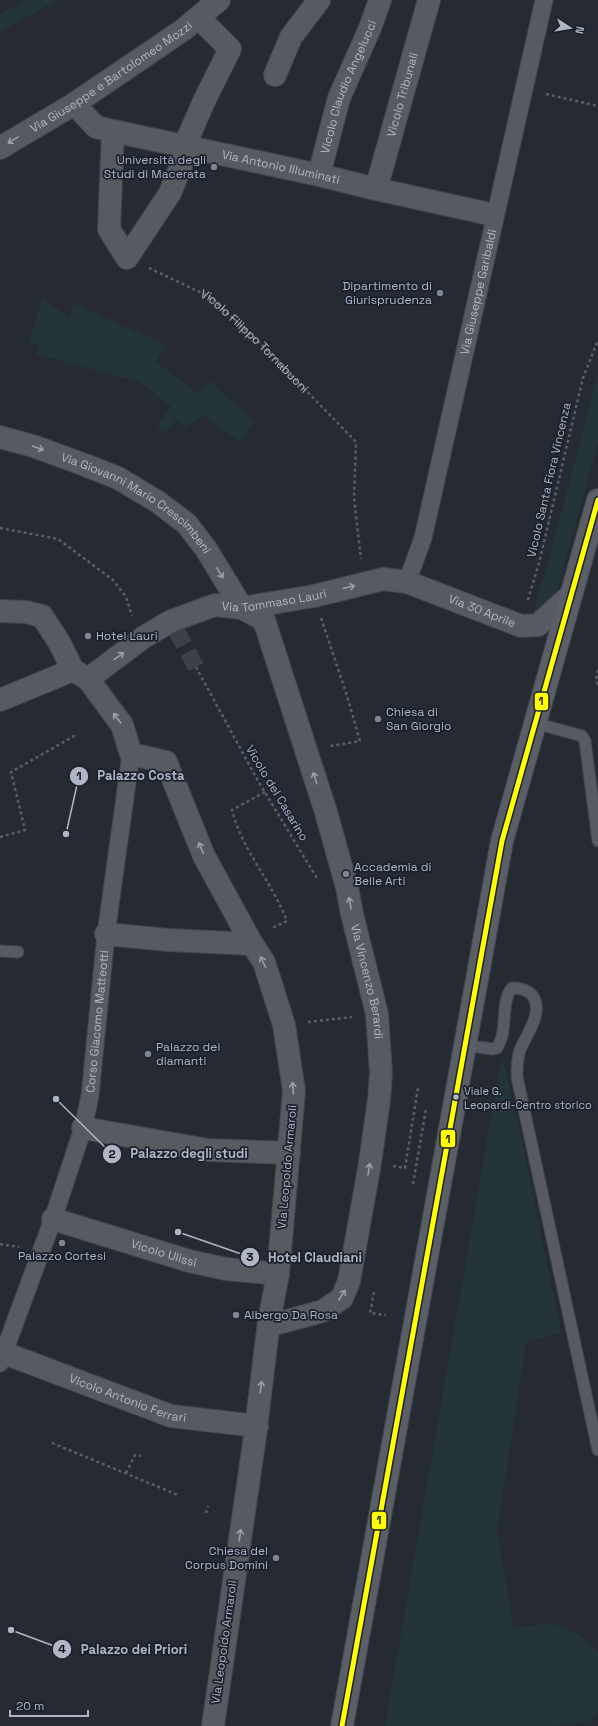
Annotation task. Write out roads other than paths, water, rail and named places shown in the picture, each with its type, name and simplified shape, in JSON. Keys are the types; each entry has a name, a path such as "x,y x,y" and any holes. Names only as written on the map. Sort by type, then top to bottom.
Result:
{"main road":[{"path":"342,1726 502,840 598,500"}],"street":[{"name":"Via Giuseppe e Bartolomeo Mozzi","path":"0,148 74,104 183,30 219,0"},
{"path":"275,75 291,38 318,0"},
{"name":"Vicolo Claudio Angelucci","path":"319,175 339,98 370,28 380,0"},
{"name":"Vicolo Tribunali","path":"376,189 429,0"},
{"name":"Via Giuseppe Garibaldi","path":"420,589 423,538 490,214 524,89 544,0"},
{"path":"113,132 109,229 127,258 170,193 205,99 230,49 199,18"},
{"name":"Via Antonio Illuminati","path":"74,104 96,127 113,132 319,175 490,214"},
{"name":"Via Giovanni Mario Crescimbeni","path":"0,437 33,446 118,478 158,502 187,524 206,549 242,608"},
{"name":"Via Tommaso Lauri","path":"0,700 80,674 144,637 215,605 242,608 314,596 383,579 420,589"},
{"name":"Via 30 Aprile","path":"420,589 520,626 538,625 571,595"},
{"name":"Via Vincenzo Berardi","path":"242,608 264,620 306,751 347,887 352,914 377,1014 381,1073 370,1163 349,1281 342,1298 323,1312 278,1323 269,1321"},
{"name":"Corso Giacomo Matteotti","path":"0,611 26,612 42,616 80,674 122,726 130,754 106,934 90,1096 83,1128 53,1219 2,1358"},
{"name":"Via Leopoldo Armaroli","path":"130,754 166,762 204,856 251,942 264,962 284,1025 294,1091 278,1274 269,1321 257,1426 213,1726"},
{"path":"106,934 168,940 251,942"},
{"path":"83,1128 208,1150 289,1153"},
{"name":"Vicolo Ulissi","path":"53,1219 189,1261 226,1269 278,1274"},
{"name":"Vicolo Antonio Ferrari","path":"2,1358 171,1416 257,1426"}],"lane":[{"path":"536,723 582,736 585,741 598,841"},
{"path":"0,951 18,952"},
{"path":"465,1045 492,1049 497,1048 502,1035 509,992 512,988 525,989 534,998 536,1006 534,1018 516,1063 517,1077 598,1450"}],"tunnel":[{"path":"176,630 196,667"}],"place":[{"name":"Università degli Studi di Macerata","path":"214,167"},
{"name":"Dipartimento di Giurisprudenza","path":"440,293"},
{"name":"Hotel Lauri","path":"88,636"},
{"name":"Chiesa di San Giorgio","path":"378,719"},
{"name":"Palazzo Costa","path":"66,834"},
{"name":"Accademia di Belle Arti","path":"346,874"},
{"name":"Palazzo dei diamanti","path":"148,1054"},
{"name":"Viale G. Leopardi-Centro storico","path":"456,1097"},
{"name":"Palazzo degli studi","path":"56,1099"},
{"name":"Hotel Claudiani","path":"178,1232"},
{"name":"Palazzo Cortesi","path":"62,1243"},
{"name":"Albergo Da Rosa","path":"236,1315"},
{"name":"Chiesa del Corpus Domini","path":"276,1558"},
{"name":"Palazzo dei Priori","path":"11,1630"}]}
